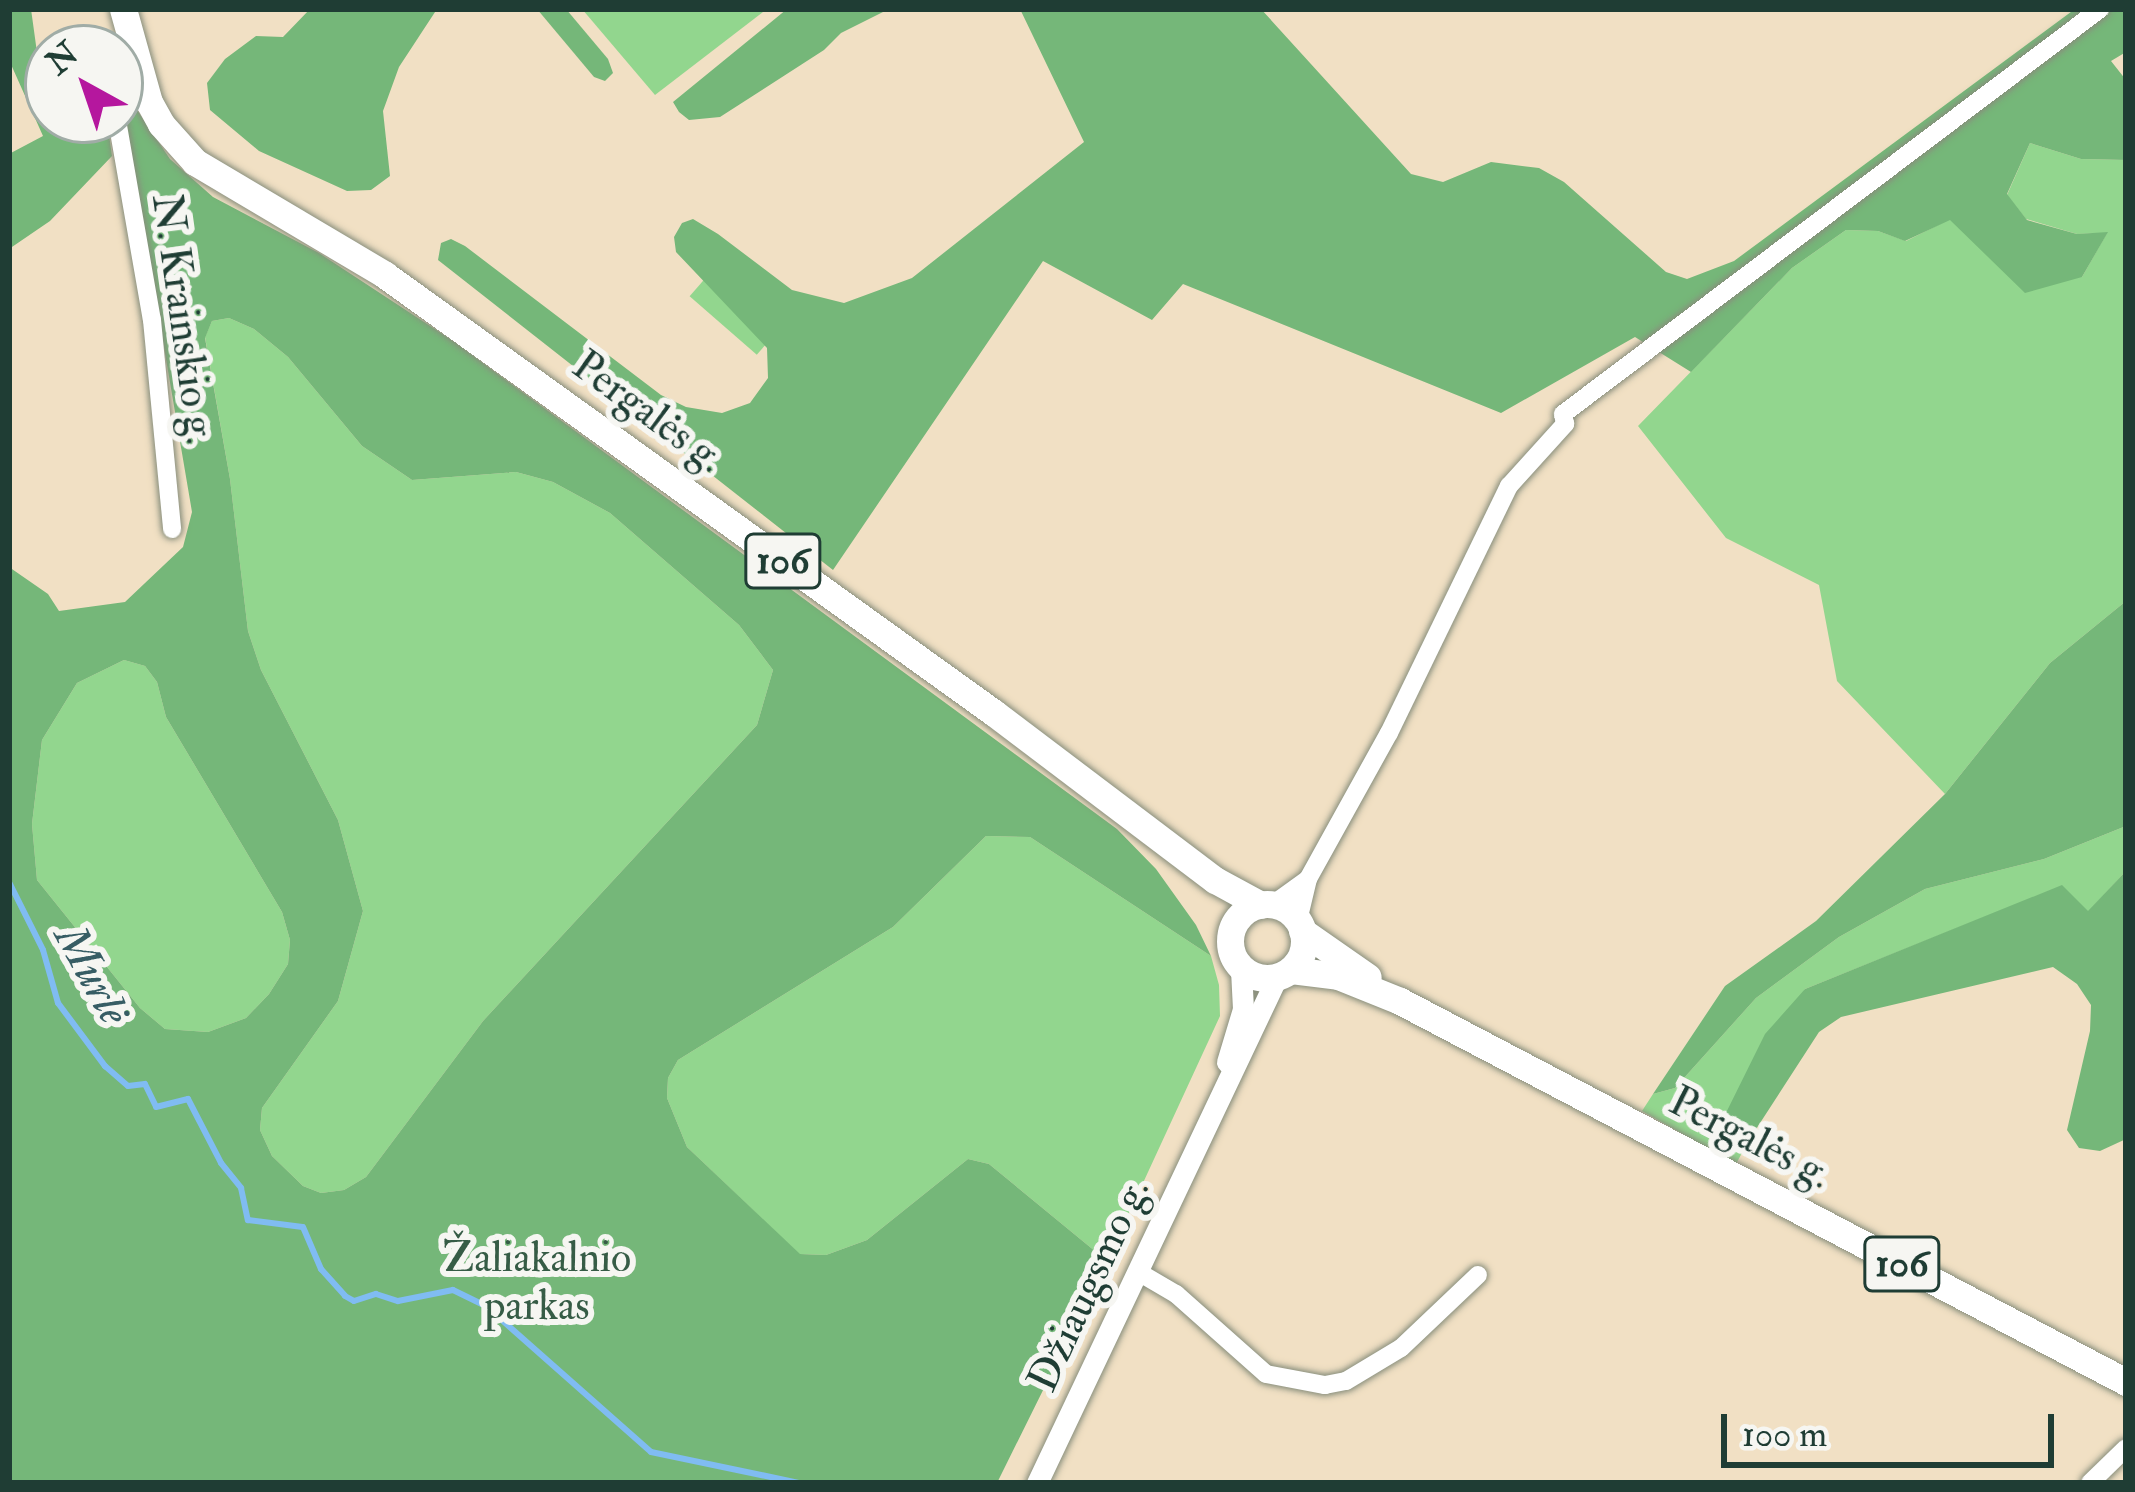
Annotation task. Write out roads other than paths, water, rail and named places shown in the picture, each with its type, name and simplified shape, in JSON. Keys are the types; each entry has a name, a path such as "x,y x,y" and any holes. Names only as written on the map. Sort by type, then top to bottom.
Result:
{"main road":[{"name":"Pergalės g.","path":"144,101 195,162 400,285 994,713 1178,852 1267,904"},
{"name":"Pergalės g.","path":"1178,852 1207,887 1231,931"},
{"path":"1267,904 1300,926 1302,952 1284,973 1252,976 1241,969 1231,951 1231,931 1243,913 1267,904"},
{"name":"Pergalės g.","path":"1300,926 1400,1000"},
{"name":"Pergalės g.","path":"1284,973 1338,976 1400,1000 2126,1382"}],"street":[{"path":"1300,926 1308,879 1389,733 1509,485 1565,424 1563,415 2100,9"},
{"name":"N. Krainskio g.","path":"121,144 152,320 172,529"},
{"path":"1267,904 1308,879"},
{"name":"Džiaugsmo g.","path":"1209,1120 1243,1009 1241,969"},
{"name":"Džiaugsmo g.","path":"1037,1483 1284,973"},
{"path":"1140,1273 1176,1294 1266,1375 1324,1385 1346,1382 1401,1348 1478,1274"},
{"path":"2090,1483 2126,1448"}],"waterway":[{"name":"Murlė","path":"9,882 43,950 58,1003 105,1066 128,1086 145,1084 156,1107 188,1099 221,1163 241,1188 248,1220 303,1227 321,1269 345,1296 354,1301 376,1294 398,1301 453,1290 486,1306 651,1452 800,1483"}],"park label":[{"name":"Žaliakalnio parkas","path":"537,1282"}]}
